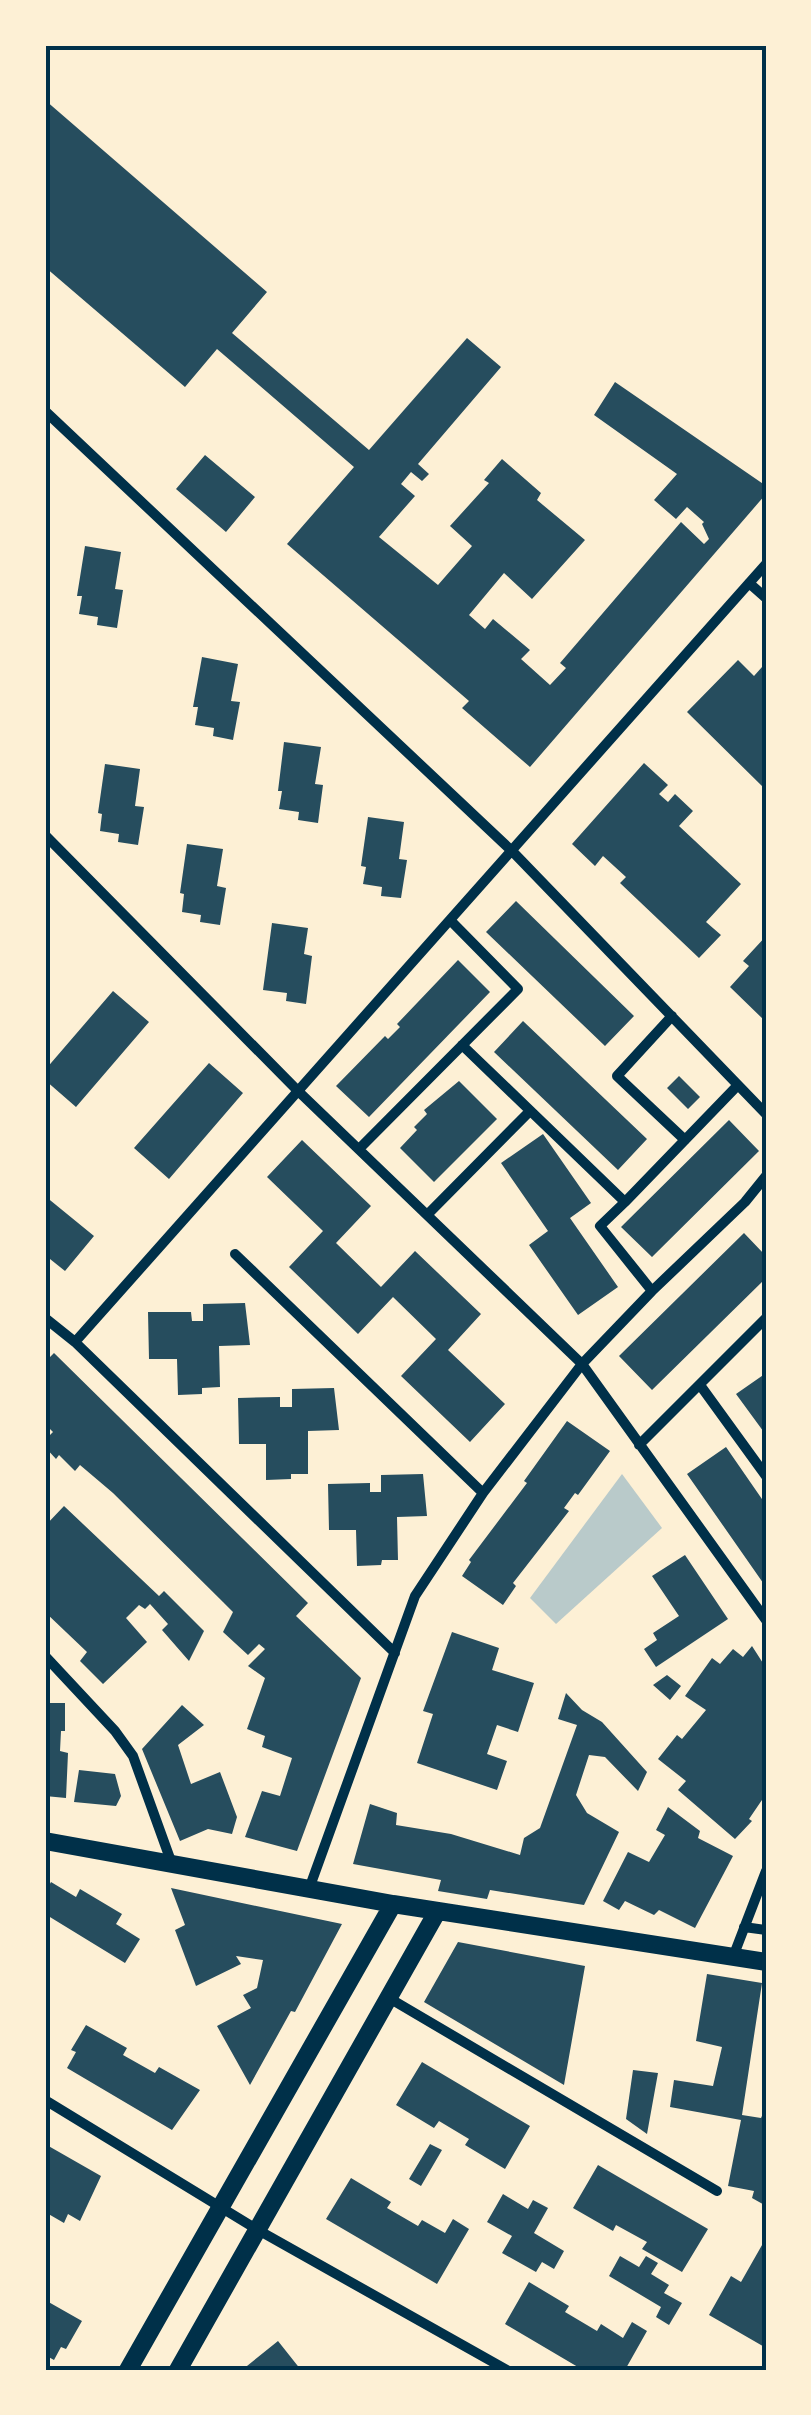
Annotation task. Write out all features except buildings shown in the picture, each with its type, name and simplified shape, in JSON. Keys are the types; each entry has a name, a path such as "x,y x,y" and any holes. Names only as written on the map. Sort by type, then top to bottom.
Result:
{"street":[{"path":"45,410 513,852 766,1114"},
{"path":"75,1342 766,564"},
{"path":"749,583 766,598"},
{"path":"46,838 297,1090 582,1364 766,1620"},
{"path":"359,1149 518,988 451,921"},
{"path":"672,1016 617,1076 686,1140"},
{"path":"462,1045 625,1202"},
{"path":"652,1291 600,1226 738,1086"},
{"path":"427,1215 530,1111"},
{"path":"309,1890 415,1596 483,1494 582,1364 745,1202 766,1176"},
{"path":"235,1254 483,1494"},
{"path":"45,1318 75,1342 396,1653"},
{"path":"639,1445 766,1318"},
{"path":"700,1385 766,1476"},
{"path":"45,1656 115,1731 133,1756 172,1864"},
{"path":"45,1841 437,1912 766,1962"},
{"path":"733,1957 766,1870"},
{"path":"128,2370 393,1904"},
{"path":"178,2370 437,1912"},
{"path":"744,1927 766,1930"},
{"path":"389,1998 716,2190"},
{"path":"45,2100 258,2230 506,2370"}],"shaded area":[{"path":"622,1474 662,1528 556,1624 530,1598"}]}
